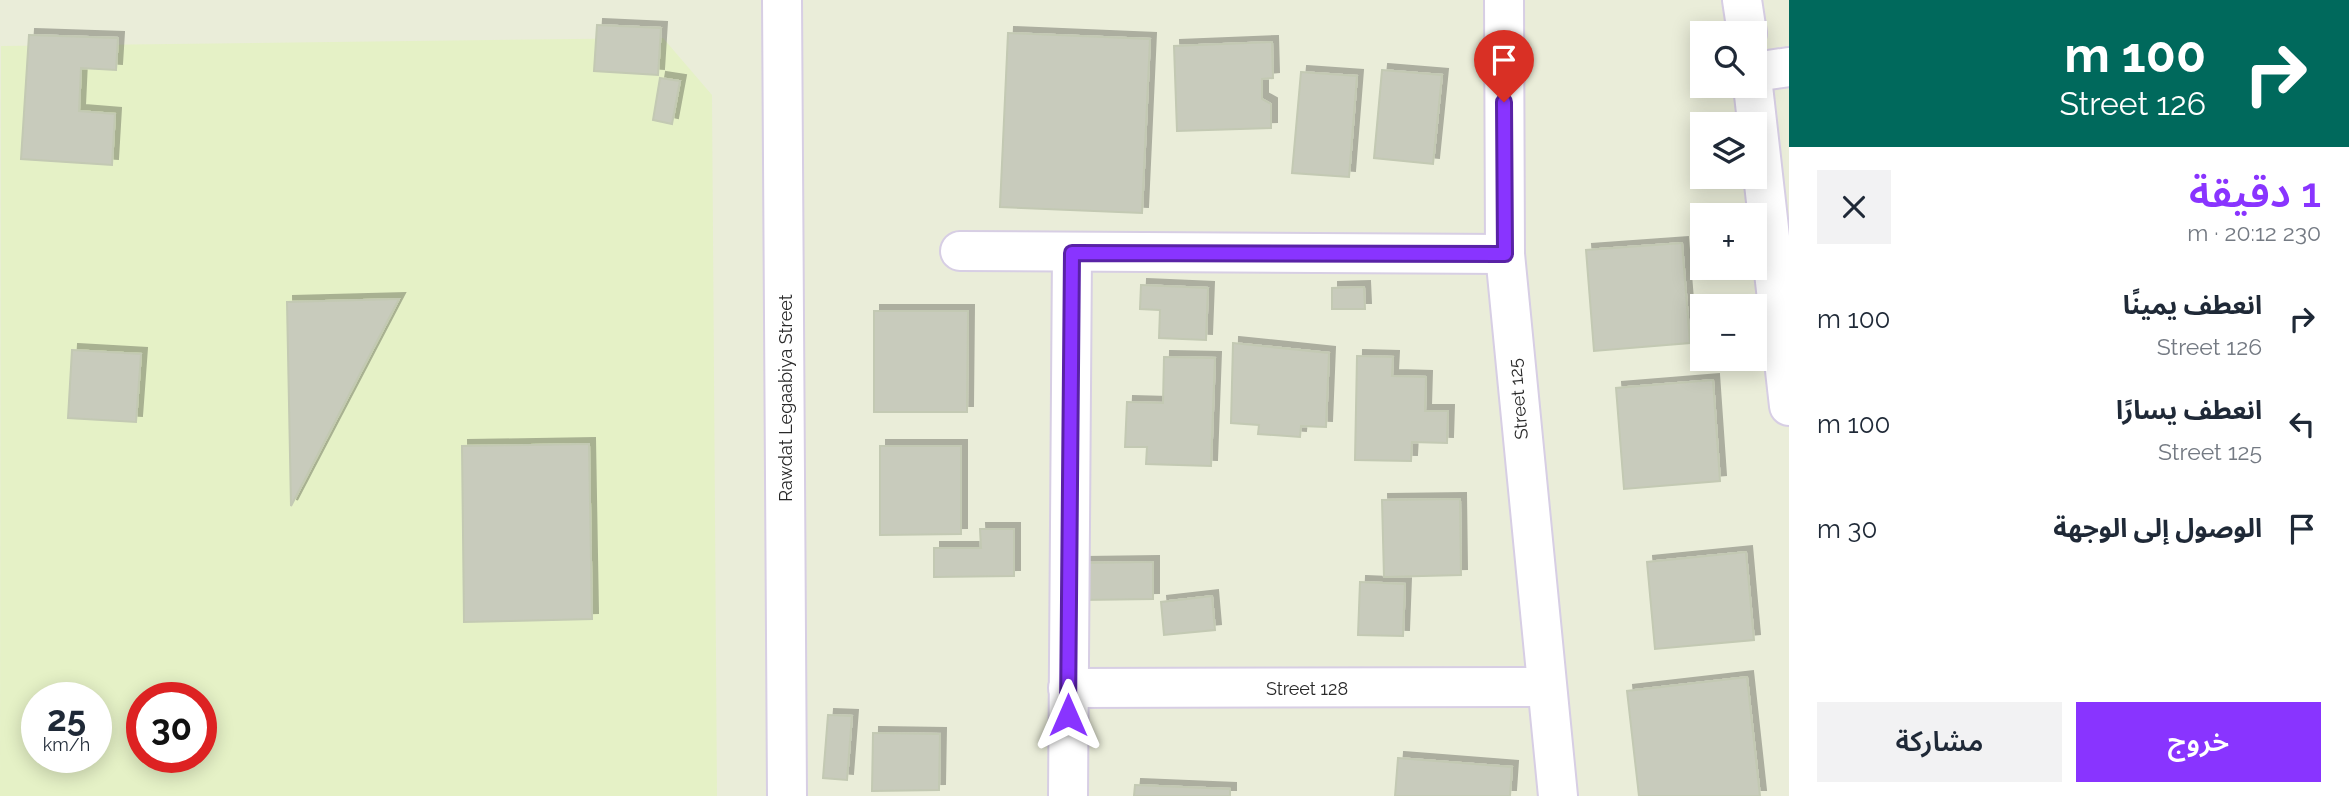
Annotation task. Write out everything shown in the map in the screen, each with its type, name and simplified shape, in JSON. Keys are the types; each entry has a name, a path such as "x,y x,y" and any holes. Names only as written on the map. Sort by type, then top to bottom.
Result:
{"street":[{"name":"Rawdat Legaabiya Street","path":"782,0 787,796"},
{"name":"Street 125","path":"1504,0 1505,254 1545,687 1558,796"},
{"path":"1742,0 1745,21"},
{"path":"1767,70 1789,67"},
{"path":"1755,98 1789,406"},
{"path":"960,251 1505,254"},
{"path":"1068,796 1072,253"},
{"name":"Street 128","path":"1068,688 1545,687"}],"shaded area":[{"path":"663,38 712,95 717,796 0,796 1,46"}],"building":[{"path":"597,25 661,28 658,75 594,71"},
{"path":"1008,33 1150,39 1142,213 1000,207"},
{"path":"29,35 118,38 116,70 81,68 79,111 115,114 112,165 21,159"},
{"path":"1272,42 1273,78 1262,79 1262,99 1271,104 1271,128 1177,131 1174,46"},
{"path":"1382,70 1442,75 1433,164 1374,158"},
{"path":"1301,72 1357,76 1349,177 1292,173"},
{"path":"660,78 680,81 672,124 653,120"},
{"path":"1682,243 1690,343 1594,351 1586,250"},
{"path":"1141,285 1208,288 1206,340 1159,338 1160,310 1140,309"},
{"path":"1364,287 1365,309 1332,309 1332,288"},
{"path":"399,299 291,506 287,302"},
{"path":"874,311 968,311 967,412 874,412"},
{"path":"1233,343 1329,353 1326,427 1301,426 1300,437 1258,434 1259,425 1231,423"},
{"path":"72,350 141,354 136,422 68,418"},
{"path":"1357,356 1393,357 1392,376 1426,377 1425,411 1448,411 1447,443 1412,442 1411,461 1355,460"},
{"path":"1164,357 1215,358 1211,466 1146,464 1147,447 1125,447 1127,402 1163,403"},
{"path":"1713,380 1720,481 1624,489 1616,388"},
{"path":"589,444 592,619 464,622 462,446"},
{"path":"880,446 961,446 961,534 880,535"},
{"path":"1460,499 1461,575 1384,577 1382,500"},
{"path":"980,529 1014,529 1014,576 934,577 934,548 981,548"},
{"path":"1746,552 1754,640 1655,649 1647,562"},
{"path":"1153,562 1153,599 1081,600 1080,563"},
{"path":"1360,582 1405,584 1403,636 1358,635"},
{"path":"1212,596 1215,630 1164,635 1161,602"},
{"path":"1747,677 1760,796 1639,796 1627,691"},
{"path":"828,715 852,716 847,780 823,778"},
{"path":"873,733 940,734 939,790 872,791"},
{"path":"1398,758 1512,767 1510,796 1395,796"},
{"path":"1135,785 1230,789 1230,796 1134,796"}],"route":[{"path":"1068,715 1072,253 1505,254 1504,102"}]}
